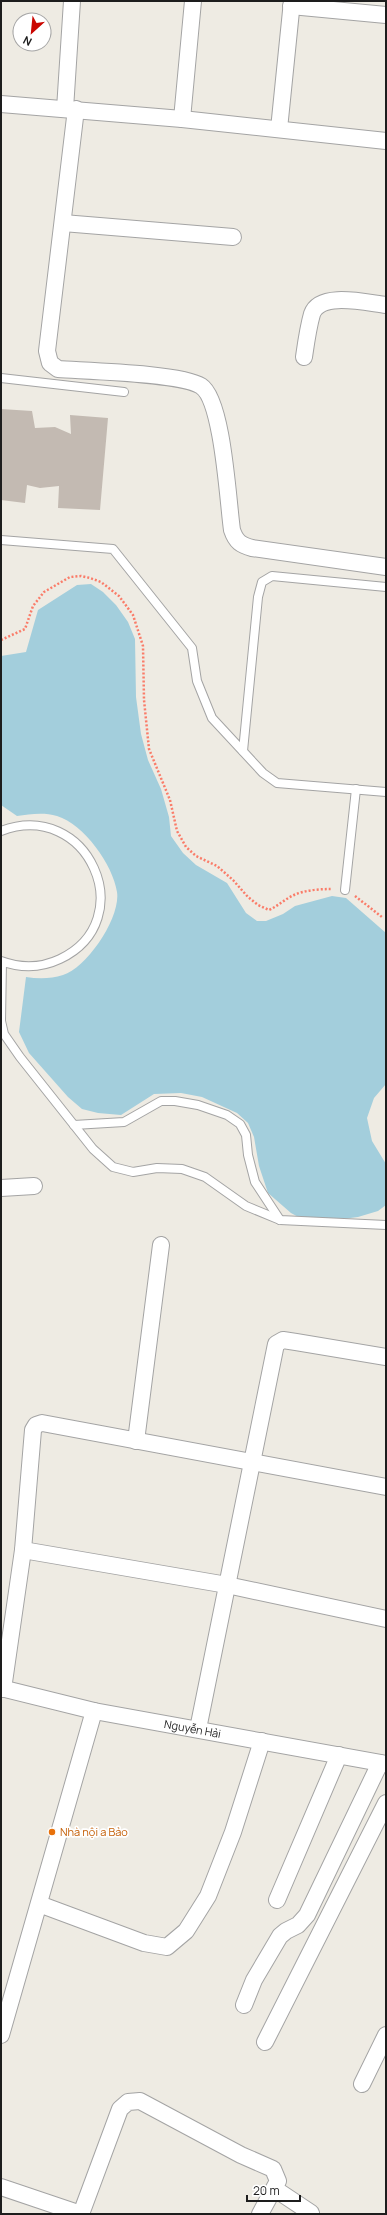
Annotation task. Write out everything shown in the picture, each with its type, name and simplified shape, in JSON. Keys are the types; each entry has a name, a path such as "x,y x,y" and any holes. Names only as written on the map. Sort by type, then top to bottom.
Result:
{"street":[{"path":"72,1 70,109 63,223 47,351 50,363 58,369 151,376 186,381 201,386 210,396 217,417 232,530 235,540 242,545 252,548 386,568"},
{"path":"182,119 193,1"},
{"path":"279,129 291,4 386,15"},
{"path":"1,104 182,119 386,141"},
{"path":"63,223 233,237"},
{"path":"304,357 313,313 319,304 326,301 338,300 386,305"},
{"path":"1,1188 34,1186"},
{"path":"136,1441 161,1245"},
{"path":"198,1729 273,1352 279,1341 296,1342 386,1357"},
{"path":"2,1688 23,1550 33,1430 36,1426 42,1423 386,1486"},
{"path":"23,1550 227,1585 386,1619"},
{"name":"Nguyễn Hải","path":"2,1688 94,1711 383,1763"},
{"path":"1,2035 94,1711"},
{"path":"39,1904 144,1943 166,1947 186,1931 208,1896 233,1832 262,1741"},
{"path":"277,1900 339,1755"},
{"path":"244,2005 257,1974 280,1936 298,1925 307,1915 383,1763"},
{"path":"265,2042 386,1803"},
{"path":"362,2084 386,2035"},
{"path":"1,2187 81,2214 120,2109 128,2102 140,2101 241,2155 273,2169 278,2181 260,2214"},
{"path":"275,2189 311,2213"}],"lane":[{"path":"1,378 124,392"},
{"path":"1,540 113,549 192,648 197,681 212,718 263,773 277,782 386,792"},
{"path":"243,752 258,597 262,582 272,576 386,587"},
{"path":"345,890 356,789"},
{"path":"1,830 16,825 40,825 63,832 82,847 95,867 101,891 99,915 89,936 72,954 50,964 26,967 2,962 1,1020 4,1034 20,1057 93,1149 112,1167 133,1172 157,1168 182,1169 206,1177 246,1206 280,1220 386,1225"},
{"path":"74,1125 124,1122 161,1102 182,1102 227,1114 240,1124 246,1135 248,1155 255,1182 280,1220"}],"path":[{"path":"1,640 25,629 33,606 44,592 70,577 81,576 90,578 112,590 133,615 142,646 144,700 149,749 170,800 177,830 186,847 196,856 217,866 258,905 269,910 280,905 294,895 320,889 345,890 382,917"}],"water":[{"path":"91,584 103,592 116,605 128,622 135,639 136,697 141,734 148,760 161,789 169,817 171,836 183,853 196,865 227,883 246,913 257,921 266,921 283,914 295,906 332,896 346,898 386,933 386,1084 374,1098 367,1118 372,1141 386,1164 386,1205 378,1211 358,1217 335,1220 302,1219 291,1213 268,1193 259,1166 254,1137 248,1123 237,1113 202,1097 181,1093 154,1094 121,1115 98,1113 82,1109 68,1097 29,1053 19,1032 26,977 44,978 63,975 82,963 100,940 114,915 117,902 117,892 110,870 103,858 87,836 77,827 67,820 47,814 17,816 1,805 1,656 26,652 38,610 77,585"}],"building":[{"path":"1,409 32,411 35,428 55,427 71,434 70,415 108,418 100,510 58,508 59,486 40,488 27,485 25,503 1,500"}],"place":[{"name":"Nhà nội a Bảo","path":"52,1832"}]}
